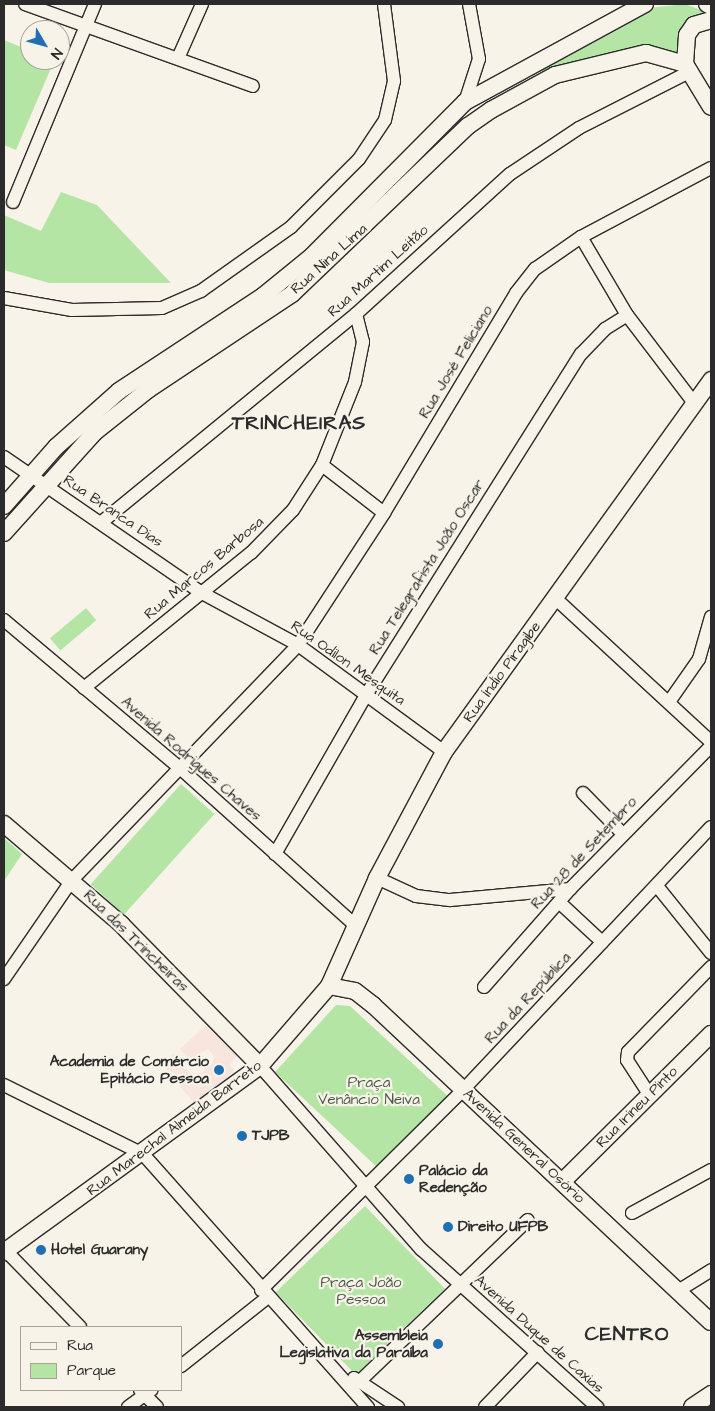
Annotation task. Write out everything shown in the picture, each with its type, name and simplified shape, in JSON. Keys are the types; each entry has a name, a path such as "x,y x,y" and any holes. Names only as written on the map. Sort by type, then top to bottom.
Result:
{"main road":[{"name":"Rua Nina Lima","path":"4,506 30,475 119,391 289,276 465,102 645,4"},
{"path":"707,4 711,6"},
{"path":"711,20 694,25 687,35 688,67 711,107"},
{"name":"Rua Nina Lima","path":"4,534 45,485 123,408 299,288 468,126 491,110 555,75 595,63 646,53 688,67"},
{"name":"Rua Índio Piragibe","path":"329,986 377,878 444,752 711,380"},
{"name":"Rua das Trincheiras","path":"4,824 72,880 260,1066"},
{"name":"Rua Marechal Almeida Barreto","path":"4,1250 143,1154 260,1066 329,986"},
{"name":"Avenida General Osório","path":"329,986 361,995 711,1322"},
{"name":"Rua Irineu Pinto","path":"562,1181 711,1034"},
{"path":"692,1407 711,1394"}],"street":[{"path":"25,4 39,6 179,56 254,86"},
{"path":"13,202 95,4"},
{"path":"179,56 202,4"},
{"path":"4,298 72,310 162,308 201,291 291,227 359,159 385,120 394,81 384,4"},
{"path":"465,102 479,59 469,4"},
{"name":"Rua Martim Leitão","path":"103,521 356,314 531,158 688,67"},
{"name":"Rua José Feliciano","path":"4,979 72,880 298,645 384,513 516,293 535,269 581,237 711,168"},
{"path":"581,237 627,315 694,403"},
{"name":"Rua Marcos Barbosa","path":"84,688 202,593 274,531 322,465 361,359 362,332 356,314"},
{"name":"Rua Telegrafista João Oscar","path":"275,854 366,694 581,354 605,328 627,315"},
{"name":"Rua Branca Dias","path":"4,457 103,521 202,593"},
{"path":"322,465 384,513"},
{"name":"Rua Odilon Mesquita","path":"202,593 298,645 444,752"},
{"path":"555,598 669,702 711,744"},
{"path":"669,702 699,659 710,632 711,617"},
{"name":"Avenida Rodrigues Chaves","path":"4,620 180,768 355,925"},
{"name":"Rua 28 de Setembro","path":"484,987 570,889 711,744"},
{"path":"583,794 623,834"},
{"name":"Rua da República","path":"366,1187 463,1090 711,827"},
{"path":"377,878 416,896 437,899 570,889"},
{"path":"657,886 711,953"},
{"path":"559,902 602,942"},
{"path":"649,1094 627,1060 628,1052 711,967"},
{"path":"260,1066 366,1187 460,1285"},
{"path":"4,1085 143,1154 264,1293 368,1407"},
{"path":"632,1213 711,1170"},
{"path":"182,1365 264,1293 366,1187"},
{"path":"361,1380 528,1220"},
{"path":"4,1250 79,1326"},
{"path":"678,1291 711,1270"},
{"name":"Avenida Duque de Caxias","path":"460,1285 538,1352 597,1407"},
{"path":"485,1407 538,1352"},
{"path":"337,1372 361,1380 398,1407"},
{"path":"128,1407 145,1391 157,1407"}],"shaded area":[{"name":"Academia de Comércio Epitácio Pessoa","path":"206,1025 237,1056 230,1065 237,1075 197,1107 162,1064 173,1054 195,1078 212,1064 214,1056 208,1049 189,1060 180,1049"}],"green space":[{"path":"685,4 711,14 679,53 653,46 534,73 649,8"},
{"path":"4,40 20,47 20,70 50,70 16,150 4,145"},
{"path":"61,192 97,205 171,283 49,283 4,270 4,215 41,231"},
{"path":"86,608 96,620 60,650 50,638"},
{"path":"181,784 214,814 124,914 91,884"},
{"path":"4,838 22,854 4,881"},
{"name":"Praça Venâncio Neiva","path":"336,1005 350,1006 449,1097 379,1169 275,1072"},
{"name":"Praça João Pessoa","path":"365,1206 445,1289 356,1375 276,1292"}],"place":[{"name":"Academia de Comércio Epitácio Pessoa","path":"219,1070"},
{"name":"TJPB","path":"242,1136"},
{"name":"Palácio da Redenção","path":"409,1179"},
{"name":"Direito UFPB","path":"448,1227"},
{"name":"Hotel Guarany","path":"41,1250"},
{"name":"Assembleia Legislativa da Paraíba","path":"438,1344"}],"district":[{"name":"TRINCHEIRAS","path":"299,423"},
{"name":"CENTRO","path":"627,1334"}]}
